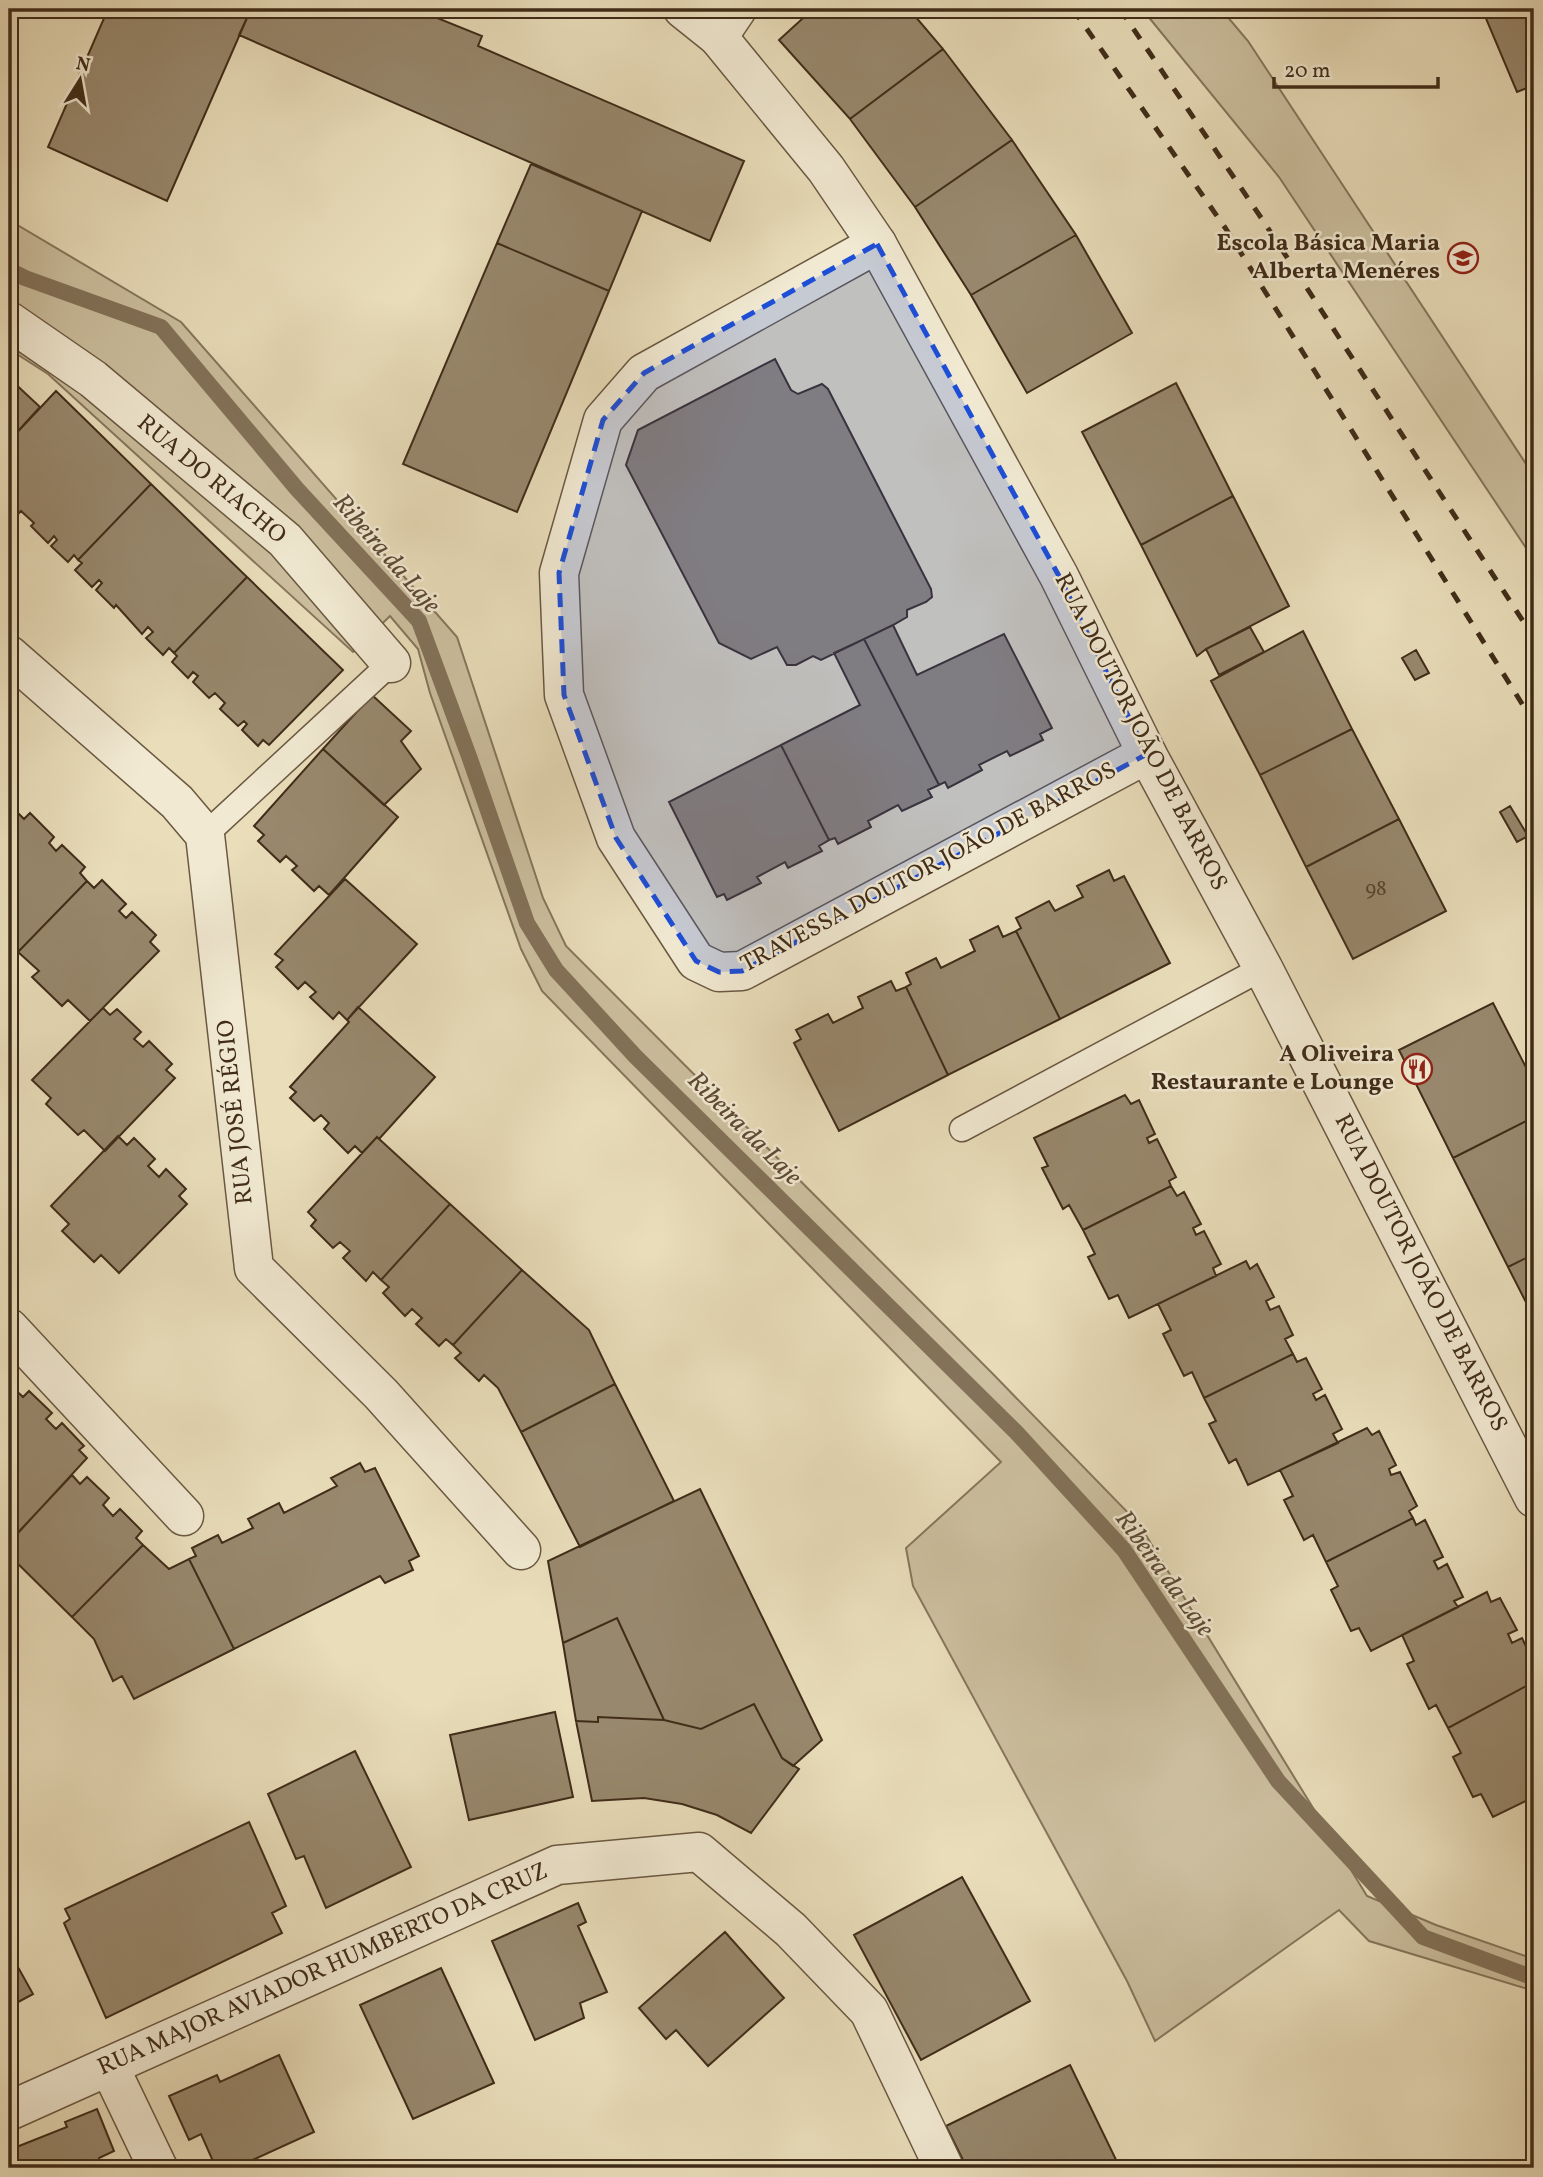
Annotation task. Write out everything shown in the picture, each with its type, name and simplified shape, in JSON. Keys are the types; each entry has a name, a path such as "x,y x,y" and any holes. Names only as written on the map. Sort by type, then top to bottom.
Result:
{"street":[{"name":"RUA DOUTOR JOÃO DE BARROS","path":"683,9 727,23 877,244 1059,576 1147,754 1263,968 1534,1498"},
{"name":"TRAVESSA DOUTOR JOÃO DE BARROS","path":"877,244 644,373 603,420 559,573 565,695 616,838 696,961 719,972 742,971 1147,754"},
{"name":"RUA DO RIACHO","path":"9,321 93,379 285,540 391,663"},
{"path":"9,655 177,802 205,835"},
{"name":"RUA JOSÉ RÉGIO","path":"205,835 254,1268 381,1394 521,1550"},
{"path":"9,1328 184,1516"},
{"name":"RUA MAJOR AVIADOR HUMBERTO DA CRUZ","path":"9,2111 557,1864 699,1852 791,1930 869,2011 944,2168"},
{"path":"109,2066 158,2168"}],"lane":[{"path":"205,835 391,663"},
{"path":"962,1129 1263,968"}],"highlighted area":[{"path":"877,244 1059,576 1147,754 742,971 719,972 696,961 616,838 564,695 559,573 603,420 644,373"}],"shaded area":[{"path":"1142,9 1221,9 1248,41 1534,476 1534,560 1279,177"},
{"path":"9,220 181,322 457,637 543,898 566,946 1139,1524 1367,1896 1436,1925 1534,1959 1534,1991 1369,1941 1339,1910 1155,2041 1127,1981 913,1586 906,1548 1001,1462 542,991 521,949 430,693 418,649 390,616 353,652 48,374 9,349"}],"building":[{"path":"108,9 251,9 167,201 48,147"},
{"path":"251,9 415,9 482,36 478,46 744,161 710,241 239,35"},
{"path":"813,9 909,9 943,49 850,119 779,40"},
{"path":"1482,9 1534,9 1534,85 1517,92"},
{"path":"943,49 1012,140 915,207 850,119"},
{"path":"1012,140 1076,235 971,295 915,207"},
{"path":"531,164 642,211 609,291 497,243"},
{"path":"1076,235 1132,333 1027,393 971,295"},
{"path":"497,243 609,291 517,512 403,464"},
{"path":"775,359 791,390 798,394 822,384 828,389 931,589 932,597 907,610 907,617 893,625 821,660 813,656 796,665 787,665 777,647 751,659 719,643 626,465 638,430"},
{"path":"9,378 40,407 9,441"},
{"path":"1176,383 1233,496 1141,545 1082,432"},
{"path":"56,391 151,484 78,560 74,555 68,562 51,546 57,540 54,536 48,543 31,526 34,523 21,511 18,514 9,505 9,441"},
{"path":"151,484 247,577 174,653 169,648 163,655 146,638 153,632 148,627 142,634 116,605 114,608 96,590 102,583 99,580 92,587 75,570 82,563 78,560"},
{"path":"1233,496 1289,606 1197,656 1141,545"},
{"path":"247,577 343,670 269,745 263,740 258,746 242,730 247,724 244,721 238,726 220,709 225,703 215,693 209,698 193,682 198,676 193,672 188,678 172,662 177,656 174,653"},
{"path":"893,625 917,675 1004,634 1052,728 1040,734 1043,740 1010,756 1007,751 979,765 982,770 948,788 945,782 939,785 864,639"},
{"path":"1250,627 1264,652 1219,675 1206,649"},
{"path":"1303,631 1352,729 1260,775 1211,681"},
{"path":"864,639 939,785 928,790 932,797 902,811 898,805 868,821 871,827 838,844 835,838 829,840 781,745 860,705 834,653"},
{"path":"1416,650 1429,673 1415,680 1402,658"},
{"path":"372,695 411,731 401,741 421,769 384,805 323,749"},
{"path":"1352,729 1399,819 1306,867 1260,775"},
{"path":"781,745 829,840 819,846 822,851 788,868 785,862 757,877 761,883 727,900 724,894 717,897 669,802"},
{"path":"323,749 398,817 329,895 319,886 314,891 292,870 297,866 286,856 280,862 258,841 264,835 254,826"},
{"path":"9,791 16,798 10,804 16,811 9,819"},
{"path":"1510,806 1528,836 1517,842 1500,812"},
{"path":"16,811 24,819 30,813 54,837 49,843 56,851 62,845 85,867 80,873 87,881 18,952 9,942 9,819"},
{"path":"1399,819 1446,911 1353,959 1306,867"},
{"path":"1534,864 1534,881 1527,867"},
{"path":"1109,870 1114,881 1124,876 1170,963 1060,1019 1016,931 1021,928 1016,918 1049,901 1055,911 1083,897 1077,886"},
{"path":"345,879 417,944 347,1020 339,1012 333,1019 310,997 316,992 305,982 298,989 276,967 283,960 275,954"},
{"path":"102,880 126,904 119,911 126,918 132,912 156,935 150,942 159,951 90,1021 68,1000 62,1006 32,977 39,971 18,952 87,881 94,888"},
{"path":"998,926 1003,937 1016,931 1060,1019 948,1075 906,987 911,984 906,973 936,958 941,968 975,951 970,940"},
{"path":"891,981 896,991 906,987 948,1075 839,1131 794,1043 801,1039 796,1030 828,1014 833,1023 863,1008 858,997"},
{"path":"1493,1003 1534,1083 1534,1117 1453,1158 1399,1050"},
{"path":"358,1007 435,1077 379,1139 377,1137 362,1153 355,1146 348,1153 324,1129 329,1123 321,1115 314,1121 290,1098 296,1092 290,1087 349,1022 347,1020"},
{"path":"103,1008 110,1015 117,1009 141,1032 134,1039 143,1047 149,1041 172,1064 166,1070 175,1078 105,1151 84,1130 78,1135 46,1104 51,1098 32,1080"},
{"path":"1125,1095 1131,1104 1139,1100 1155,1134 1147,1138 1149,1143 1157,1139 1176,1177 1169,1181 1171,1186 1083,1230 1069,1205 1063,1209 1042,1168 1048,1166 1034,1138"},
{"path":"1534,1117 1534,1254 1508,1267 1453,1158"},
{"path":"118,1136 127,1145 134,1138 155,1159 148,1166 159,1177 166,1169 186,1189 179,1196 187,1204 119,1273 101,1255 94,1262 62,1231 69,1224 51,1206"},
{"path":"377,1137 450,1204 381,1280 373,1272 366,1281 343,1258 350,1251 340,1242 333,1248 311,1226 316,1220 308,1212"},
{"path":"1171,1186 1177,1196 1184,1192 1201,1224 1193,1228 1196,1235 1204,1231 1221,1264 1213,1268 1216,1276 1129,1318 1118,1295 1109,1299 1088,1257 1095,1254 1083,1230"},
{"path":"450,1204 522,1270 453,1345 446,1339 439,1346 416,1324 422,1318 412,1309 405,1316 383,1293 389,1287 381,1280"},
{"path":"1534,1254 1534,1318 1508,1267"},
{"path":"1246,1261 1250,1269 1257,1264 1274,1297 1266,1301 1270,1310 1279,1306 1293,1335 1285,1339 1293,1354 1204,1398 1192,1372 1184,1376 1163,1334 1171,1330 1158,1304"},
{"path":"522,1270 589,1330 615,1384 521,1432 498,1388 484,1375 479,1381 455,1358 461,1353 453,1345"},
{"path":"1293,1354 1297,1362 1306,1358 1322,1389 1313,1394 1316,1400 1325,1395 1342,1429 1333,1434 1338,1443 1248,1485 1236,1459 1229,1463 1209,1424 1216,1421 1204,1398"},
{"path":"9,1384 23,1397 29,1391 52,1413 46,1419 56,1429 62,1423 84,1446 79,1450 87,1458 18,1533 9,1524"},
{"path":"615,1384 674,1501 580,1547 521,1432"},
{"path":"1367,1428 1372,1435 1379,1431 1396,1465 1389,1469 1391,1475 1400,1472 1417,1506 1409,1511 1413,1518 1326,1562 1313,1535 1304,1540 1284,1500 1293,1496 1280,1470"},
{"path":"360,1463 365,1472 375,1468 419,1556 409,1561 413,1570 385,1583 380,1576 234,1649 189,1559 196,1556 192,1548 218,1535 222,1543 253,1528 248,1519 279,1503 284,1513 337,1486 331,1478"},
{"path":"72,1475 80,1484 87,1477 109,1498 103,1505 113,1516 120,1509 142,1531 136,1538 143,1545 72,1617 9,1555 9,1542"},
{"path":"700,1489 822,1740 793,1766 782,1758 754,1704 701,1729 664,1720 617,1618 563,1643 548,1561"},
{"path":"1413,1518 1416,1525 1425,1520 1443,1557 1434,1561 1438,1569 1447,1564 1463,1597 1454,1601 1458,1607 1371,1651 1359,1628 1351,1631 1331,1590 1338,1586 1326,1562"},
{"path":"143,1545 169,1569 189,1559 234,1649 134,1699 122,1676 113,1681 94,1639 72,1617"},
{"path":"1487,1592 1491,1602 1500,1598 1517,1630 1508,1634 1512,1643 1522,1638 1534,1663 1534,1672 1528,1676 1532,1683 1448,1728 1436,1705 1429,1709 1407,1664 1414,1661 1402,1635"},
{"path":"617,1618 664,1720 598,1717 598,1722 576,1721 563,1643"},
{"path":"1532,1683 1534,1797 1493,1817 1481,1794 1473,1797 1453,1757 1461,1753 1448,1728"},
{"path":"754,1704 782,1758 799,1769 751,1833 717,1815 682,1804 644,1798 592,1801 576,1721 598,1722 598,1717 664,1720 701,1729"},
{"path":"555,1712 573,1797 469,1820 450,1735"},
{"path":"355,1751 411,1867 326,1908 304,1856 296,1859 268,1794"},
{"path":"249,1822 286,1906 272,1913 282,1933 106,2018 64,1923 70,1919 65,1909"},
{"path":"962,1877 1030,2001 921,2060 854,1935"},
{"path":"578,1903 586,1922 578,1926 607,1992 580,2003 584,2018 535,2040 492,1941"},
{"path":"725,1932 784,1998 708,2066 676,2030 666,2039 639,2008"},
{"path":"9,1951 33,1994 9,2007"},
{"path":"441,1968 494,2083 413,2119 360,2005"},
{"path":"279,2055 314,2132 235,2168 216,2168 201,2134 189,2140 169,2096 217,2075 220,2082"},
{"path":"1070,2065 1120,2168 967,2168 946,2126"},
{"path":"97,2109 114,2151 99,2158 103,2168 11,2168 9,2150 67,2127 65,2122"}],"waterway":[{"name":"Ribeira da Laje","path":"9,270 161,327 297,489 419,621 527,923 556,970 635,1056 1016,1432 1124,1550 1278,1781 1423,1937 1534,1978"}],"railway":[{"path":"1073,9 1226,229 1534,723"},
{"path":"1120,9 1264,222 1534,638"}],"place":[{"name":"Escola Básica Maria Alberta Menéres","path":"1463,258"},
{"name":"A Oliveira Restaurante e Lounge","path":"1417,1069"}]}
